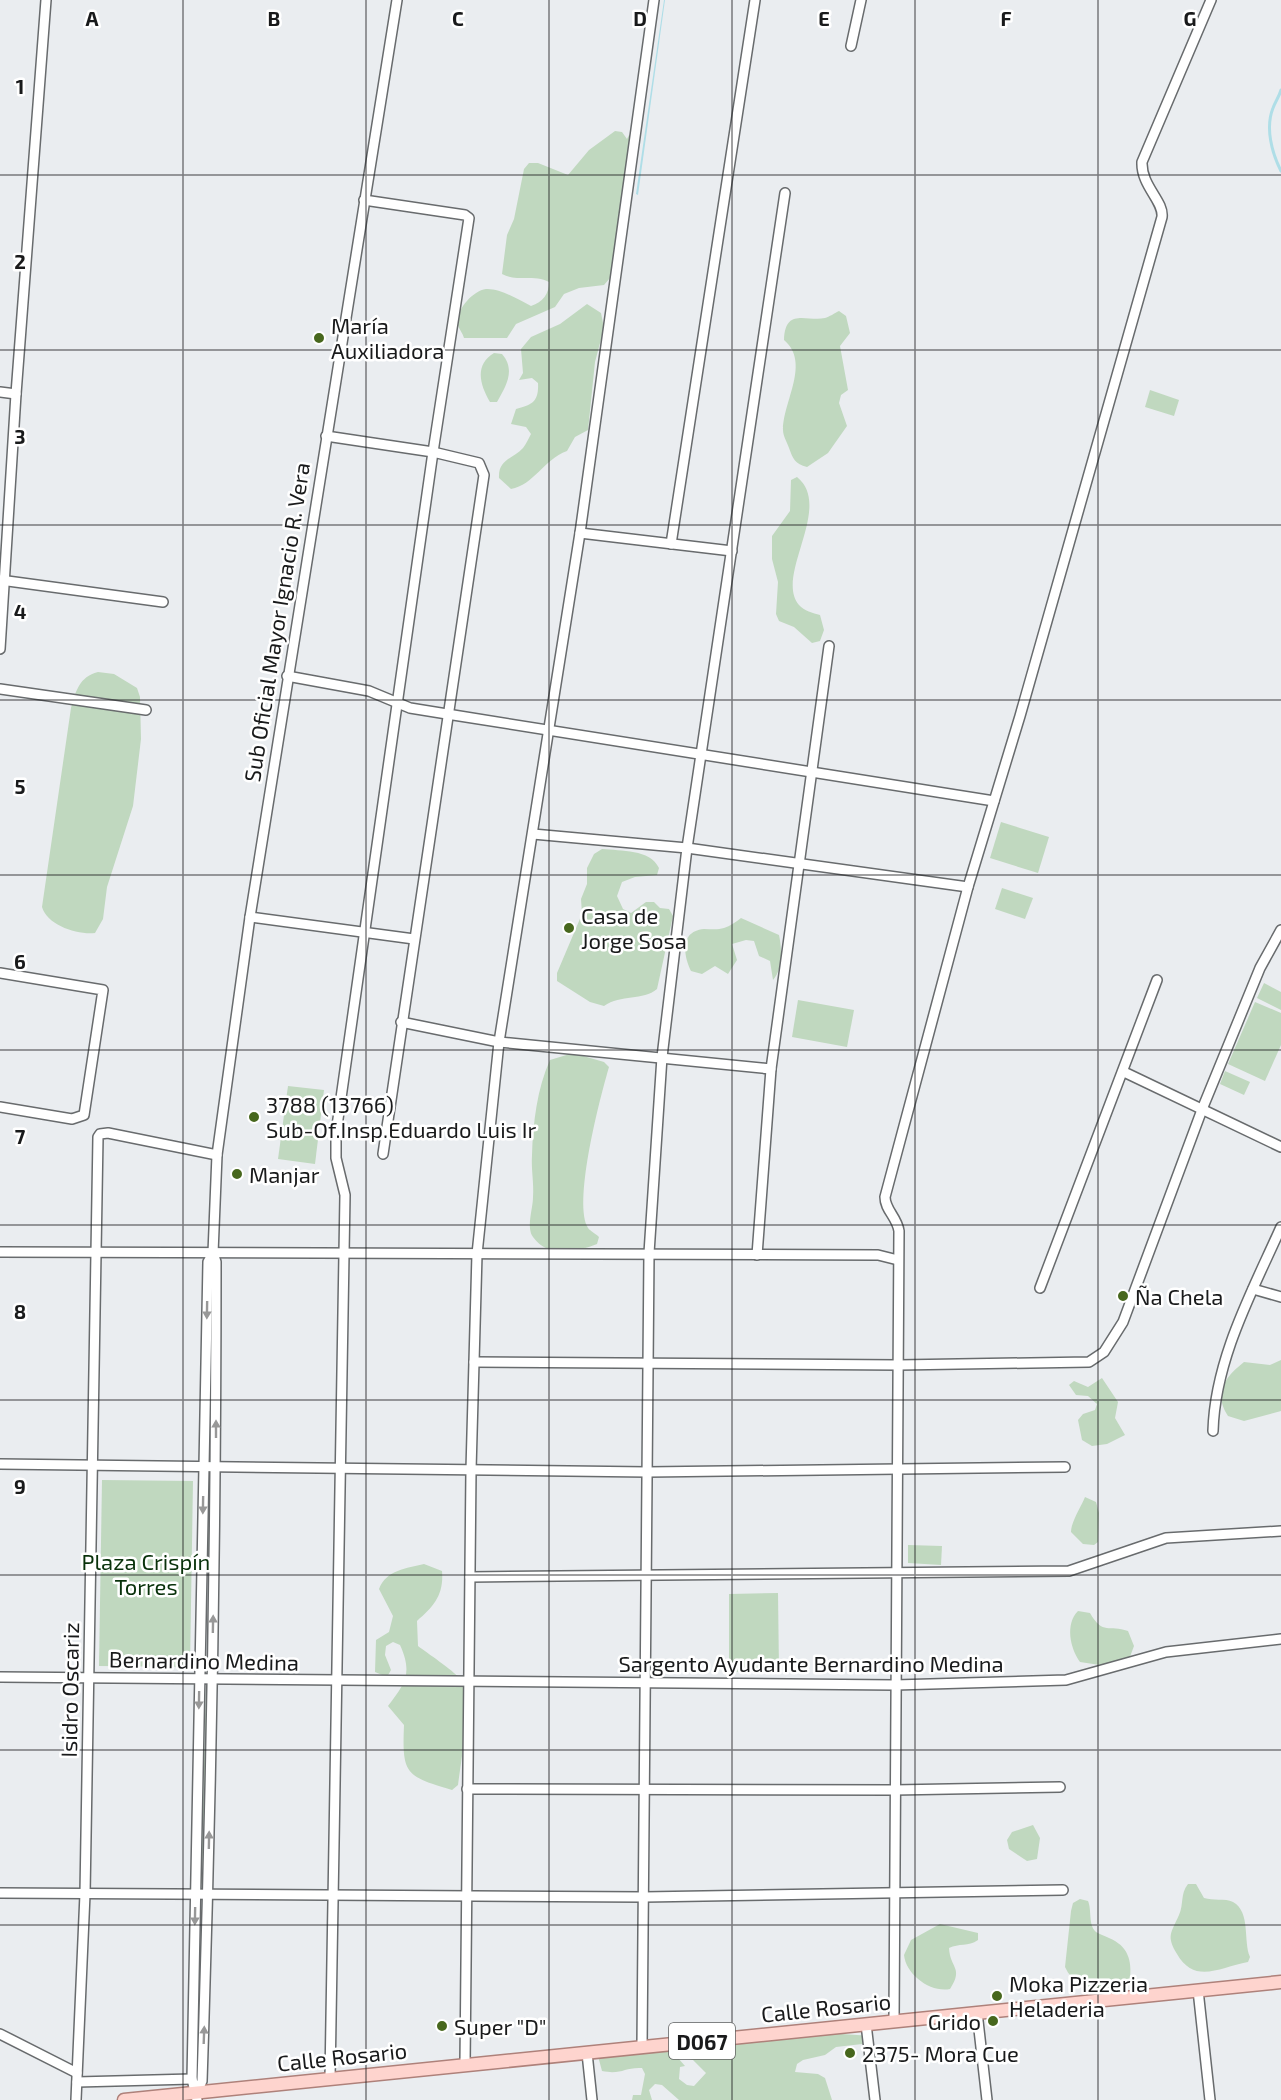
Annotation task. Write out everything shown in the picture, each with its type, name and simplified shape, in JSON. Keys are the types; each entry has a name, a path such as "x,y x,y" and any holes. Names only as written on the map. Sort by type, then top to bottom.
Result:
{"main road":[{"name":"Calle Rosario","path":"124,2100 197,2096 465,2064 1281,1982"}],"street":[{"path":"0,650 16,394 46,0"},
{"name":"Sub Oficial Mayor Ignacio R. Vera","path":"213,1253 217,1155 250,917 397,0"},
{"path":"465,2064 471,1470 477,1254 499,1041 580,533 654,0"},
{"path":"671,544 755,0"},
{"path":"851,46 861,0"},
{"path":"894,2021 898,1224 885,1205 885,1197 968,887 1162,217 1162,208 1145,181 1142,162 1211,0"},
{"path":"642,2047 649,1253 662,1057 700,755 785,193"},
{"path":"330,2079 344,1187 336,1158 336,1133 363,932 469,218 465,214 364,200"},
{"path":"0,392 16,394"},
{"path":"326,436 433,452 479,463 484,476 383,1154"},
{"path":"580,533 732,551"},
{"path":"3,581 163,602"},
{"path":"757,1255 771,1069 829,646"},
{"path":"287,676 369,691 410,708 700,755 812,770 994,801"},
{"path":"0,689 146,710"},
{"path":"533,834 687,848 968,887"},
{"path":"250,917 414,939"},
{"path":"474,1362 899,1365 1089,1362 1104,1352 1123,1322 1203,1107 1260,968 1281,930"},
{"path":"0,973 104,990 84,1115 72,1119 0,1107"},
{"path":"1040,1288 1124,1072 1157,980"},
{"path":"401,1022 499,1041 771,1069"},
{"path":"1124,1072 1203,1107 1281,1147"},
{"name":"Isidro Oscariz","path":"76,2100 85,1894 98,1137 108,1133 217,1155"},
{"path":"1213,1431 1216,1390 1233,1337 1281,1227"},
{"path":"0,1252 649,1253 878,1256 898,1260"},
{"path":"197,2096 192,2079 208,1262 213,1253"},
{"path":"197,2096 202,2081 208,1894 216,1467 216,1262 213,1253"},
{"path":"1253,1289 1281,1297"},
{"path":"0,1464 648,1472 1065,1467"},
{"path":"470,1577 895,1575 1069,1571 1166,1538 1281,1531"},
{"name":"Sargento Ayudante Bernardino Medina","path":"336,1682 895,1685 1066,1680 1166,1652 1281,1639"},
{"name":"Bernardino Medina","path":"0,1677 212,1678 336,1682"},
{"path":"467,1789 894,1790 1060,1787"},
{"path":"0,1893 644,1897 1063,1890"},
{"path":"1198,1990 1210,2100"},
{"path":"977,2012 987,2100"},
{"path":"867,2024 875,2100"},
{"path":"0,2034 77,2078 192,2079"},
{"path":"587,2053 592,2100"},
{"path":"150,2080 150,2097"}],"green space":[{"path":"615,131 622,132 627,139 629,135 638,140 639,148 622,210 610,278 604,285 579,288 564,294 555,307 516,324 507,338 464,338 458,325 459,314 466,302 475,294 486,289 497,290 531,306 542,300 548,290 549,282 544,280 514,278 502,274 507,235 514,219 524,169 529,163 538,163 568,175 589,150"},
{"path":"587,304 601,313 604,328 595,362 588,430 575,437 567,451 551,460 526,483 511,489 499,478 499,472 507,460 523,448 531,434 526,427 511,424 516,409 533,402 538,389 538,383 532,378 519,380 523,373 521,349 531,337 560,324"},
{"path":"839,311 846,316 850,333 840,346 848,390 841,395 839,403 847,426 828,453 807,467 797,463 793,458 783,432 796,371 792,349 784,340 785,330 788,323 798,318 825,318"},
{"path":"494,353 502,354 509,372 497,402 490,402 482,382 481,369"},
{"path":"1150,390 1179,400 1174,416 1145,407"},
{"path":"797,477 807,490 809,506 793,577 793,592 801,607 820,615 824,630 820,641 812,643 794,627 779,621 776,614 778,582 772,559 772,536 790,511 791,480"},
{"path":"98,672 114,674 137,688 140,697 141,739 133,806 107,887 103,919 95,933 88,933 56,924 42,907 71,708 82,681"},
{"path":"1001,822 1049,837 1038,873 990,858"},
{"path":"602,849 642,854 649,857 659,868 657,875 635,877 622,882 617,896 623,909 631,913 646,902 654,902 660,908 669,909 673,916 657,989 645,995 617,1000 604,1006 590,1002 557,981 557,973 582,914 581,899 587,884 587,868 594,854"},
{"path":"1002,888 1033,898 1025,919 995,909"},
{"path":"741,918 779,935 780,965 773,980 770,961 759,956 754,941 746,940 732,944 737,960 728,974 715,966 702,974 691,971 685,951 687,939 691,934 704,929 724,928"},
{"path":"1264,983 1281,992 1281,1010 1257,998"},
{"path":"798,1000 854,1010 847,1047 792,1037"},
{"path":"1255,1002 1281,1013 1281,1045 1265,1081 1228,1064"},
{"path":"573,1053 604,1062 609,1067 590,1147 584,1193 587,1226 599,1237 597,1244 563,1252 539,1244 531,1233 532,1160 539,1094 550,1060"},
{"path":"1225,1071 1250,1082 1244,1095 1220,1084"},
{"path":"288,1086 324,1090 315,1164 278,1159"},
{"path":"1281,1360 1281,1411 1244,1421 1228,1416 1221,1393 1231,1374 1244,1362 1270,1365"},
{"path":"1102,1378 1118,1402 1115,1418 1125,1435 1107,1444 1092,1446 1082,1440 1078,1420 1083,1414 1095,1410 1097,1404 1088,1396 1076,1395 1069,1385 1074,1381 1088,1387"},
{"path":"211,1476 208,1667 208,1477"},
{"name":"Plaza Crispín Torres","path":"102,1480 193,1481 190,1667 99,1666"},
{"path":"1085,1497 1096,1502 1099,1513 1098,1542 1094,1545 1083,1544 1071,1532 1074,1519"},
{"path":"908,1545 942,1546 941,1565 908,1563"},
{"path":"424,1564 442,1571 442,1579 437,1599 417,1621 418,1646 459,1678 465,1700 465,1730 458,1785 452,1790 424,1781 410,1771 406,1763 404,1725 388,1706 405,1678 406,1664 400,1645 393,1642 386,1646 385,1655 391,1670 387,1677 375,1672 376,1640 389,1632 393,1616 379,1589 392,1574"},
{"path":"778,1593 779,1671 729,1672 729,1594"},
{"path":"1078,1611 1090,1613 1103,1627 1128,1631 1134,1646 1128,1662 1113,1667 1080,1662 1070,1636 1071,1622"},
{"path":"206,1685 208,1686 202,1884 201,1883"},
{"path":"1033,1825 1040,1838 1037,1859 1027,1861 1009,1849 1007,1840 1012,1832"},
{"path":"1188,1884 1196,1884 1204,1898 1230,1901 1239,1907 1244,1920 1250,1957 1248,1962 1209,1972 1200,1971 1192,1969 1177,1954 1171,1934"},
{"path":"1080,1899 1088,1901 1092,1925 1096,1932 1121,1945 1127,1954 1130,1979 1113,1988 1094,1989 1085,1986 1077,1982 1065,1967 1071,1911 1073,1903"},
{"path":"940,1924 978,1933 978,1940 949,1948 956,1977 950,1989 943,1990 928,1985 914,1976 904,1955 911,1940"},
{"path":"827,2033 872,2036 871,2043 836,2047 825,2055 803,2060 797,2064 795,2072 818,2074 825,2078 832,2100 679,2100 662,2085 655,2084 649,2090 652,2100 632,2100 633,2095 641,2095 645,2074 642,2068 614,2072 602,2071 598,2056","holes":["678,2058 693,2060 706,2073 694,2086 687,2085 679,2079 680,2067 685,2066"]}],"water":[{"path":"665,0 638,195 636,194"}],"waterway":[{"path":"1281,90 1273,108 1270,124 1272,148 1281,171"}],"place":[{"name":"María Auxiliadora","path":"319,338"},
{"name":"Casa de Jorge Sosa","path":"569,928"},
{"name":"3788 (13766) Sub-Of.Insp.Eduardo Luis Ir","path":"254,1117"},
{"name":"Manjar","path":"237,1174"},
{"name":"Ña Chela","path":"1123,1296"},
{"name":"Moka Pizzeria Heladeria","path":"997,1996"},
{"name":"Grido","path":"993,2021"},
{"name":"Super \"D\"","path":"442,2026"},
{"name":"2375- Mora Cue","path":"850,2053"}]}
